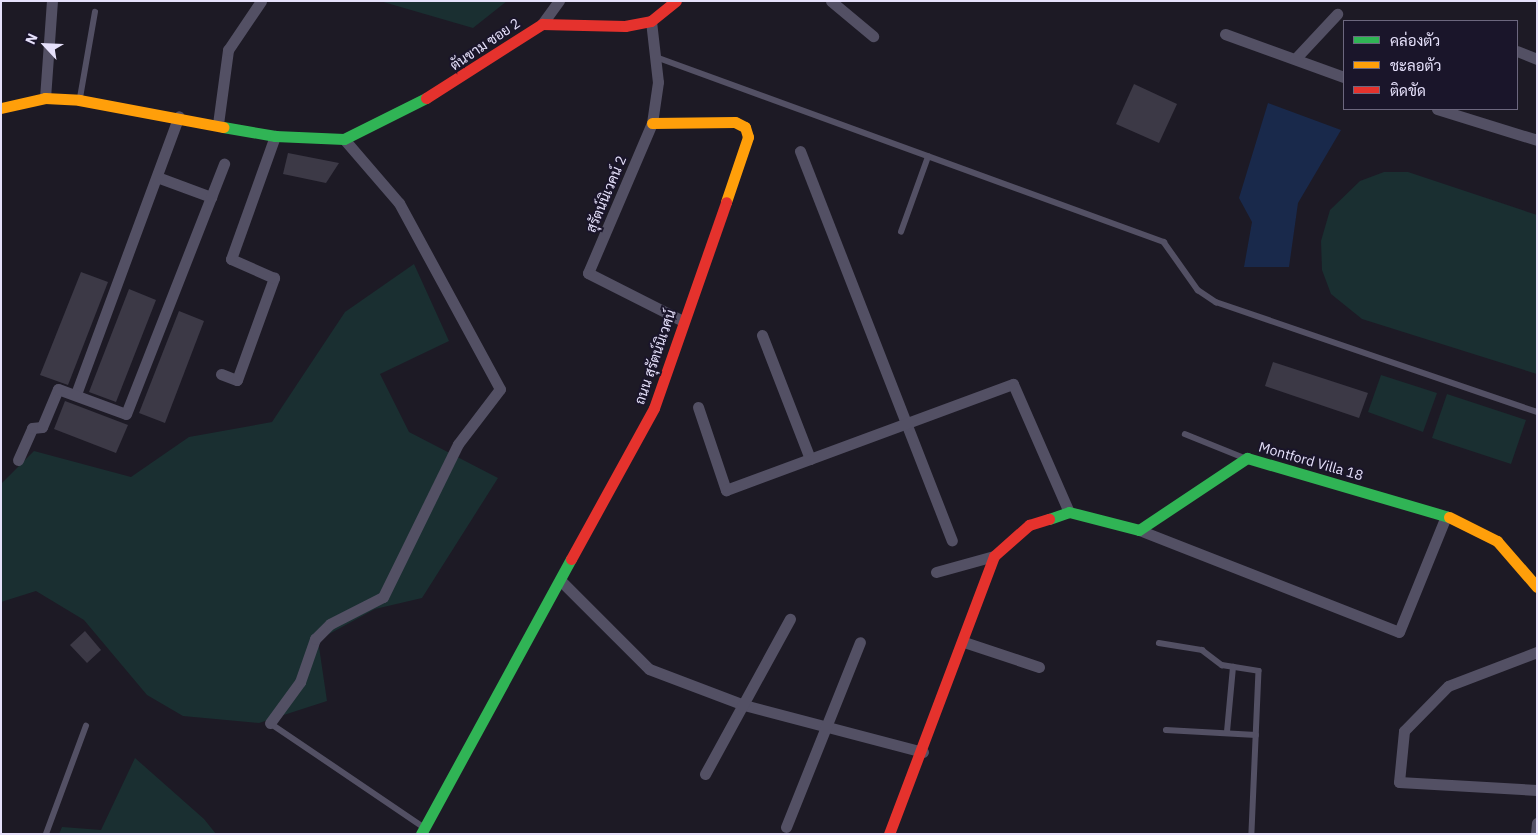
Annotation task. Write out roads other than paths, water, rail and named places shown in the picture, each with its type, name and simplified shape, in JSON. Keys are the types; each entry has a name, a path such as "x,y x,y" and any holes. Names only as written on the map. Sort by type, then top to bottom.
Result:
{"street":[{"path":"45,98 52,1"},
{"path":"218,124 228,50 261,1"},
{"path":"542,24 559,1"},
{"name":"ตันขาม ซอย 2","path":"344,139 403,114 542,24 625,26 651,21 676,1"},
{"path":"831,1 874,36"},
{"path":"1295,59 1337,14"},
{"name":"สุรัตน์นิเวคน์ 2","path":"651,21 656,57 652,123 588,273 683,321"},
{"path":"1224,34 1343,77"},
{"path":"1518,51 1537,59"},
{"path":"1,108 45,98 79,100 179,116 276,136 344,139 399,203 500,389 458,444 383,598 330,624 315,639 300,682 270,723"},
{"path":"1440,110 1537,140"},
{"path":"76,394 179,116"},
{"name":"ถนน สุรัตน์นิเวศน์","path":"422,831 486,721 654,408 748,137 745,127 735,122 652,123"},
{"path":"221,374 237,380 274,278 231,259 276,136"},
{"path":"800,151 952,540"},
{"path":"18,460 32,428 42,427 58,389 76,394 126,414 224,164"},
{"path":"157,177 211,197"},
{"path":"762,335 810,459"},
{"path":"698,407 726,490 1013,384 1069,512"},
{"name":"Montford Villa 18","path":"1139,530 1247,458 1446,516 1497,541 1537,587"},
{"path":"936,572 994,556 1029,525 1069,512 1139,530 1398,632 1446,516"},
{"path":"889,834 923,752 994,556"},
{"path":"561,581 649,669 744,705 923,752"},
{"path":"705,774 790,619"},
{"path":"786,827 860,642"},
{"path":"964,642 1039,667"},
{"path":"1537,652 1448,686 1404,731 1399,782 1537,790"},
{"path":"1536,834 1537,823"}],"lane":[{"path":"79,100 95,12"},
{"path":"656,57 1164,242 1198,290 1216,302 1537,412"},
{"path":"901,232 928,157"},
{"path":"1185,434 1247,458"},
{"path":"1159,643 1202,650 1222,666 1259,671 1252,834"},
{"path":"1227,732 1232,667"},
{"path":"270,723 422,831"},
{"path":"46,834 86,726"},
{"path":"1166,730 1256,735"}],"water":[{"path":"1268,103 1341,130 1298,203 1289,267 1244,267 1252,222 1239,198"}]}
